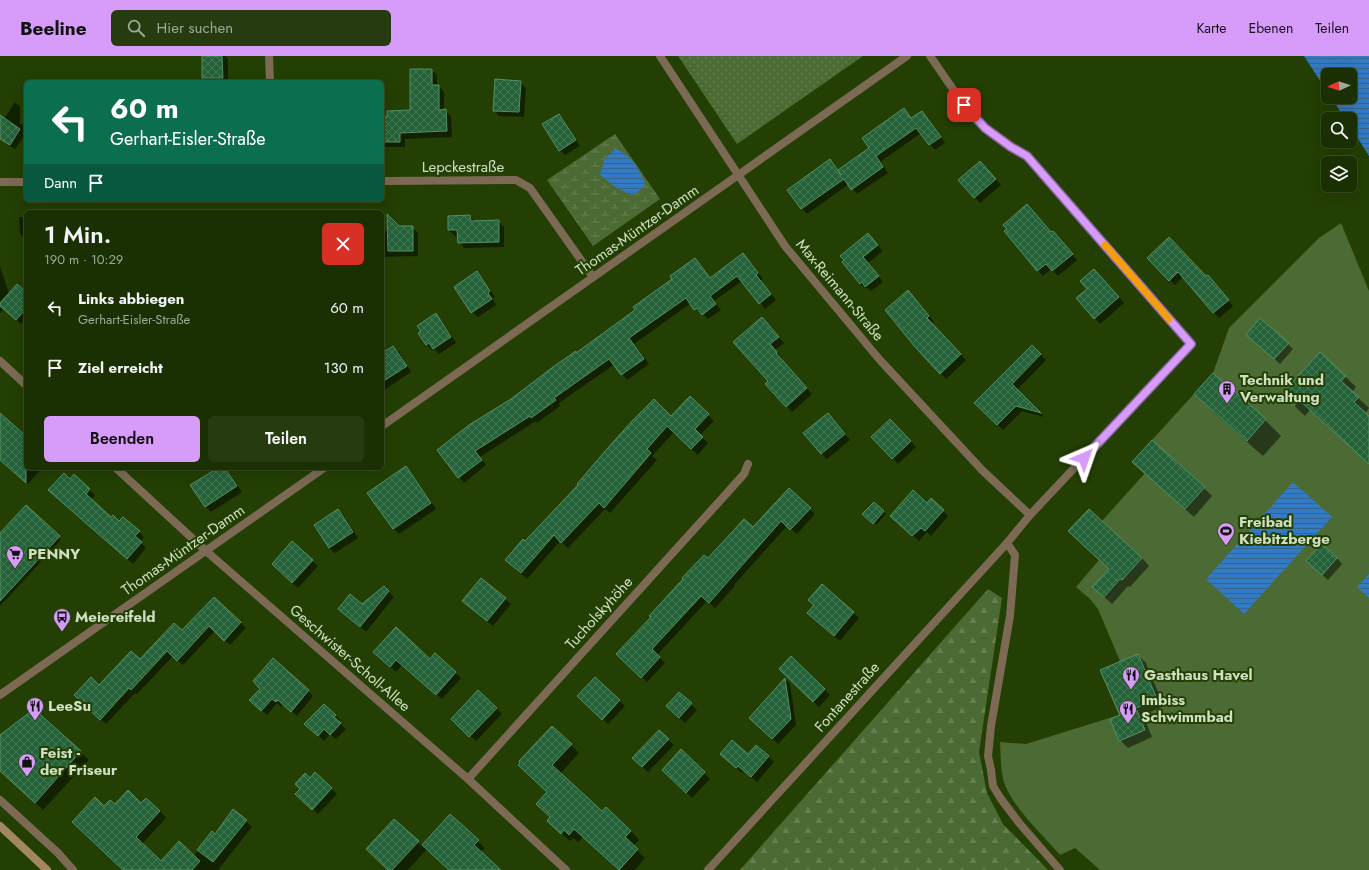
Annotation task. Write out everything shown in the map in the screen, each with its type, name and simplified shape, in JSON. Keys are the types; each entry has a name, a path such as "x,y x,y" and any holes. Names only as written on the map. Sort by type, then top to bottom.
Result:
{"main road":[{"path":"0,826 47,870"}],"street":[{"path":"270,56 270,80"},
{"name":"Max-Reimann-Straße","path":"660,56 785,246 879,359 983,471 1030,515"},
{"name":"Thomas-Müntzer-Damm","path":"384,425 677,217 739,176 907,56"},
{"name":"Fontanestraße","path":"708,870 1007,543 1030,515 1191,344 1027,156 1011,147 985,128 964,105 930,56"},
{"name":"Lepckestraße","path":"384,181 516,180 530,188 593,277"},
{"path":"0,182 24,182"},
{"path":"0,361 24,383"},
{"name":"Tucholskyhöhe","path":"468,779 744,474 748,464"},
{"name":"Geschwister-Scholl-Allee","path":"118,470 206,551 468,779 566,870"},
{"name":"Thomas-Müntzer-Damm","path":"0,695 321,470"},
{"path":"1007,543 1015,555 1010,616 991,726 988,756 990,770 993,786 1001,800 1060,870"},
{"path":"0,800 58,852 73,870"}],"green space":[{"path":"678,56 863,56 737,144"},
{"path":"615,134 660,199 593,246 547,180"},
{"name":"Freibad Kiebitzberge","path":"1341,223 1369,291 1369,870 1100,870 1075,848 1060,855 1015,804 1005,785 1002,775 1000,742 1026,744 1119,715 1100,670 1120,661 1098,609 1090,599 1076,587 1099,560 1068,531 1089,509 1102,521 1145,473 1132,462 1213,373 1229,328 1319,238"},
{"path":"988,589 1002,598 979,752 987,793 1003,824 1048,870 740,870"}],"water":[{"path":"1304,56 1369,56 1369,156 1357,137 1357,112 1341,112 1335,104 1357,104 1357,68 1321,68 1321,82"},
{"path":"616,149 626,155 634,163 645,183 642,189 632,195 617,188 600,175 605,158"},
{"path":"1293,482 1332,517 1244,614 1206,579"},
{"path":"1369,574 1369,598 1357,587"}],"building":[{"path":"202,56 222,56 223,78 202,78"},
{"path":"410,69 432,69 432,85 439,85 439,110 446,109 447,131 400,133 400,142 384,142 384,117 387,117 387,111 410,110"},
{"path":"495,79 521,81 519,112 493,111"},
{"path":"904,108 911,118 922,111 941,137 929,145 916,128 876,156 883,167 851,190 844,179 801,209 787,190 830,159 841,175 838,170 869,148 862,138"},
{"path":"559,114 576,140 559,151 542,124"},
{"path":"0,115 20,129 10,145 0,139"},
{"path":"980,161 996,179 974,198 958,180"},
{"path":"1027,204 1051,232 1053,231 1073,254 1052,271 1046,264 1037,271 1004,231 1007,229 1003,225"},
{"path":"387,214 399,226 413,226 413,251 388,251"},
{"path":"470,215 471,221 499,220 499,242 458,243 457,230 448,230 448,216"},
{"path":"868,233 878,245 863,257 879,276 865,287 862,282 860,284 842,262 844,260 840,256"},
{"path":"1169,237 1206,276 1208,275 1229,300 1213,313 1178,272 1169,281 1147,258"},
{"path":"743,253 758,273 756,275 771,294 759,304 737,276 710,296 716,304 702,315 697,308 694,310 686,298 629,338 644,359 621,375 609,359 554,398 556,400 531,418 530,416 475,451 482,460 458,478 437,450 469,425 511,399 553,367 576,351 576,353 635,310 633,307 672,279 670,276 695,258 710,278"},
{"path":"1094,269 1119,297 1094,319 1076,298 1087,289 1080,281"},
{"path":"477,271 490,291 488,293 492,299 471,313 454,287"},
{"path":"17,284 24,290 24,311 16,320 0,306 0,303"},
{"path":"908,290 929,316 927,318 961,354 940,374 915,347 885,310"},
{"path":"436,313 451,337 433,349 429,343 426,345 418,333 421,331 417,326"},
{"path":"762,317 779,337 770,344 777,352 776,353 807,388 786,407 765,384 768,381 733,342"},
{"path":"1260,318 1289,343 1274,359 1246,335"},
{"path":"1032,345 1041,354 1012,384 1041,413 1016,406 997,425 974,403"},
{"path":"393,346 407,366 384,381 384,352"},
{"path":"1320,352 1346,376 1341,381 1359,397 1354,402 1369,416 1369,464 1299,400 1294,406 1281,395"},
{"name":"Technik und Verwaltung","path":"1213,373 1266,419 1247,441 1194,394"},
{"path":"690,396 709,414 695,429 703,437 691,449 667,426 647,449 651,453 604,508 599,503 561,543 554,535 521,573 505,560 523,539 525,541 578,485 577,484 606,450 654,399 671,416"},
{"path":"0,413 24,434 24,470 26,470 26,483 0,460"},
{"path":"828,413 845,434 821,454 803,433"},
{"path":"890,419 911,441 892,459 871,437"},
{"path":"1152,440 1205,487 1185,509 1132,462"},
{"path":"406,466 431,503 393,529 367,493"},
{"path":"215,470 226,470 237,486 205,507 190,485"},
{"path":"64,473 70,479 74,474 90,489 86,494 111,517 113,515 119,521 123,517 140,531 135,536 142,542 127,559 48,490"},
{"path":"789,488 811,508 790,530 781,521 709,603 701,596 652,649 660,657 641,678 616,654 651,617 649,616 704,555 708,558 744,519 753,527"},
{"path":"913,490 927,503 931,498 944,510 925,531 921,528 912,536 890,516"},
{"path":"874,502 884,511 873,524 862,514"},
{"name":"PENNY","path":"26,505 60,536 0,601 0,533"},
{"path":"338,509 353,532 329,548 314,525"},
{"path":"1089,509 1142,558 1104,597 1092,587 1109,569 1068,531"},
{"path":"292,541 313,560 292,583 272,564"},
{"path":"1322,544 1337,558 1322,575 1306,561"},
{"path":"481,578 506,598 487,621 462,601"},
{"path":"822,584 854,612 834,636 807,613 814,605 808,600"},
{"path":"384,586 389,591 360,627 338,609 350,594 362,604"},
{"path":"214,597 241,622 224,641 209,626 177,661 167,651 131,690 129,688 100,720 74,695 91,677 99,685 131,651 140,659 174,623 182,630"},
{"path":"396,627 430,659 435,653 456,672 436,695 396,660 390,667 373,652"},
{"name":"Gasthaus Havel","path":"1138,654 1157,699 1136,708 1145,730 1119,741 1110,719 1120,715 1100,670"},
{"path":"791,656 825,689 813,702 779,669"},
{"path":"273,658 309,690 291,712 278,700 276,702 272,699 261,711 249,700 260,689 253,681"},
{"path":"595,677 620,700 602,720 577,696"},
{"path":"785,678 791,719 772,739 749,718"},
{"path":"478,690 497,708 469,737 451,719"},
{"path":"679,692 692,703 679,718 666,706"},
{"path":"324,704 336,715 334,717 341,723 330,735 324,729 318,736 304,724"},
{"path":"34,709 81,751 35,803 0,771 0,735"},
{"path":"552,726 572,744 552,765 602,811 606,807 631,831 625,837 638,849 619,870 574,829 569,835 564,830 561,834 547,821 550,817 536,804 547,792 518,765 520,763 519,761"},
{"path":"659,730 669,739 642,767 632,758"},
{"path":"732,740 748,754 756,745 769,756 751,777 738,766 736,768 720,754"},
{"path":"681,749 705,772 686,793 662,770"},
{"path":"315,772 332,788 312,810 295,794 300,789 295,784 305,773 310,778"},
{"path":"128,790 141,803 146,798 160,811 136,837 161,861 179,841 200,861 192,870 123,870 72,822 95,797 104,806 110,800 115,804"},
{"path":"233,809 247,820 213,862 197,850 212,831 215,834"},
{"path":"450,814 479,840 474,845 501,870 449,870 422,845"},
{"path":"394,819 419,841 392,870 388,870 366,849"}],"slow traffic":[{"path":"1105,245 1169,319"}],"place":[{"name":"Technik und Verwaltung","path":"1227,404"},
{"name":"Freibad Kiebitzberge","path":"1226,546"},
{"name":"PENNY","path":"15,569"},
{"name":"Meiereifeld","path":"62,632"},
{"name":"Gasthaus Havel","path":"1131,690"},
{"name":"LeeSu","path":"35,721"},
{"name":"Imbiss Schwimmbad","path":"1128,724"},
{"name":"Feist - der Friseur","path":"27,777"}],"route":[{"path":"964,105 985,128 1011,147 1027,156 1191,344 1084,458"}]}
